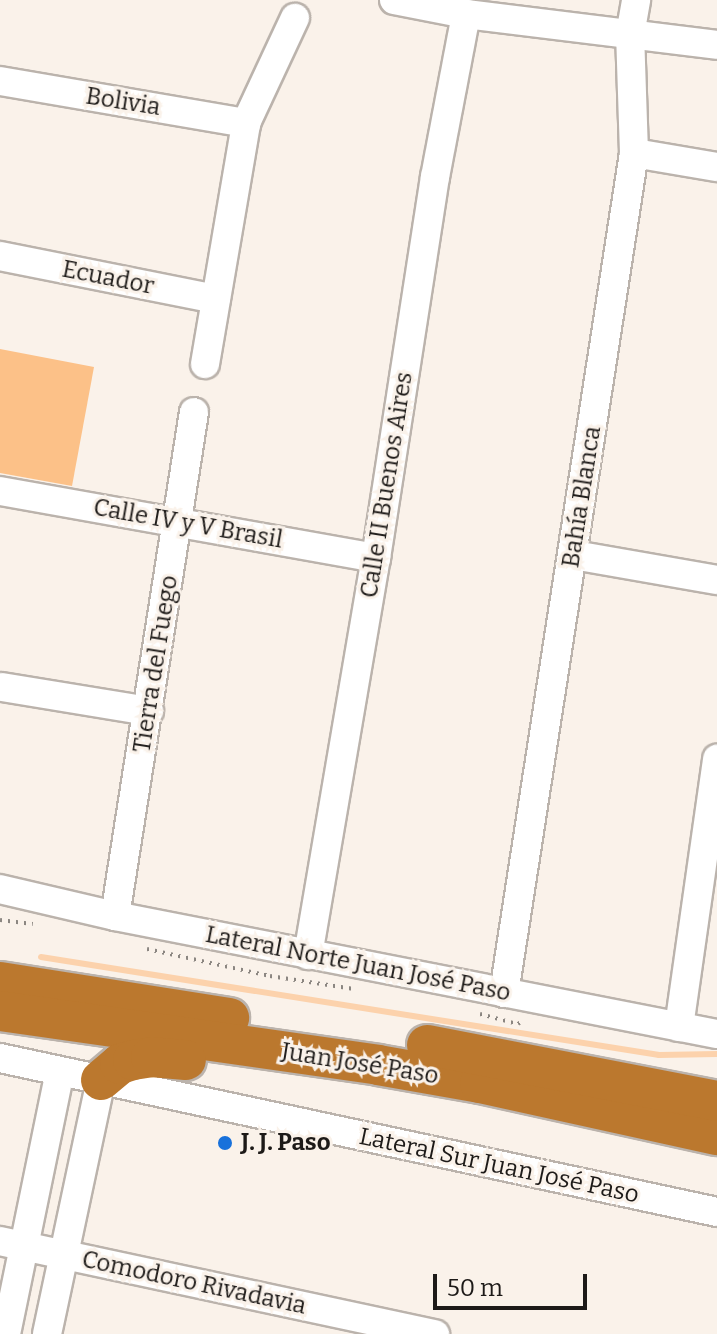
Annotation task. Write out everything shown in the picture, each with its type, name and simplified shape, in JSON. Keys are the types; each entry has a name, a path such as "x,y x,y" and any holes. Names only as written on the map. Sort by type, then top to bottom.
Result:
{"highway":[{"path":"0,953 94,984 213,1015"},
{"name":"Juan José Paso","path":"0,982 416,1043 640,1084 714,1120"},
{"name":"Juan José Paso","path":"0,1011 378,1065 583,1104 714,1120"},
{"path":"101,1080 120,1064 161,1057 499,1101 583,1104"}],"street":[{"path":"394,0 466,14 717,45"},
{"name":"Bahía Blanca","path":"504,993 634,153 630,35 636,0"},
{"name":"Calle II Buenos Aires","path":"308,955 376,558 435,177 466,14"},
{"path":"205,364 246,123 295,18"},
{"name":"Bolivia","path":"0,81 246,123"},
{"path":"634,153 717,167"},
{"name":"Ecuador","path":"0,256 216,299"},
{"name":"Tierra del Fuego","path":"115,916 194,412"},
{"name":"Calle IV y V Brasil","path":"0,491 376,558"},
{"path":"574,555 717,580"},
{"path":"2,687 149,711"},
{"path":"679,1027 717,759"},
{"name":"Lateral Norte Juan José Paso","path":"0,889 115,916 717,1034"},
{"name":"Lateral Sur Juan José Paso","path":"0,1058 717,1212"},
{"path":"6,1334 12,1244 60,1071"},
{"path":"47,1334 101,1080"},
{"name":"Comodoro Rivadavia","path":"12,1244 361,1326 435,1334"}],"shaded area":[{"path":"0,349 94,367 72,486 0,473"}],"waterway":[{"path":"41,957 659,1055 717,1054"}],"place":[{"name":"J. J. Paso","path":"225,1143"}]}
